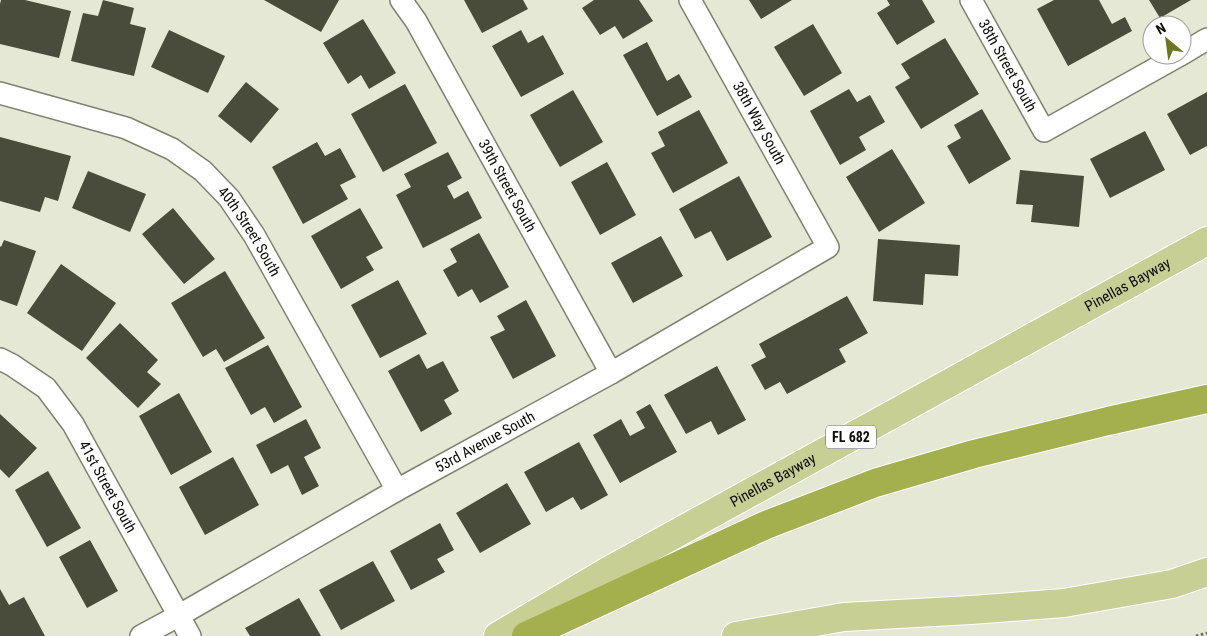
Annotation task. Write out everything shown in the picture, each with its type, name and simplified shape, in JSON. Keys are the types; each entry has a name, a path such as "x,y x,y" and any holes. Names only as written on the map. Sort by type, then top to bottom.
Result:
{"highway":[{"path":"526,636 766,525 875,483 1002,447 1108,420 1207,399"}],"main road":[{"name":"Pinellas Bayway","path":"498,636 608,571 1207,241"},
{"path":"736,636 844,617 1064,603 1172,584 1207,572"}],"street":[{"name":"39th Street South","path":"401,0 416,20 611,373"},
{"name":"38th Way South","path":"690,0 828,247"},
{"name":"38th Street South","path":"971,0 1044,131 1161,65"},
{"path":"1192,48 1207,40"},
{"name":"40th Street South","path":"0,93 126,128 172,150 203,172 229,198 254,235 397,490"},
{"name":"53rd Avenue South","path":"141,636 397,490 611,373 828,247"},
{"name":"41st Street South","path":"0,359 46,388 73,424 190,636"}],"path":[{"path":"1196,636 1207,633"}],"building":[{"path":"1,0 25,0 71,11 59,58 0,44"},
{"path":"103,0 134,8 130,24 146,28 134,76 71,61 83,13 98,16"},
{"path":"264,0 339,0 321,32"},
{"path":"464,0 523,0 528,9 482,33"},
{"path":"594,0 639,0 653,21 623,39 615,26 600,35 582,8"},
{"path":"749,0 792,0 761,19"},
{"path":"887,0 922,0 935,22 897,45 877,13 890,5"},
{"path":"1054,0 1099,0 1112,24 1125,17 1132,31 1068,66 1037,9"},
{"path":"1149,0 1191,0 1165,15 1158,15"},
{"path":"363,19 396,73 369,89 361,75 348,84 323,43"},
{"path":"813,24 842,73 804,96 774,47"},
{"path":"169,30 225,56 208,93 151,67"},
{"path":"521,30 528,43 543,35 564,74 521,97 492,46"},
{"path":"945,38 979,94 921,129 895,87 910,78 901,64"},
{"path":"647,42 667,81 679,74 692,97 657,116 623,55"},
{"path":"246,82 279,109 251,143 218,116"},
{"path":"405,84 437,143 383,172 351,114"},
{"path":"849,89 857,102 870,95 885,122 859,137 866,150 840,165 810,111"},
{"path":"573,90 603,142 560,167 530,115"},
{"path":"1207,92 1207,146 1190,155 1167,114"},
{"path":"982,109 1011,159 969,184 947,146 961,138 954,125"},
{"path":"699,110 728,163 673,193 651,153 665,146 658,132"},
{"path":"1145,131 1165,170 1110,198 1090,159"},
{"path":"0,137 71,156 58,201 45,197 40,212 0,201"},
{"path":"317,142 325,156 340,148 356,177 340,185 348,199 303,224 272,167"},
{"path":"892,149 925,203 879,232 846,177"},
{"path":"448,152 462,178 447,186 454,199 468,191 482,218 423,248 396,195 411,187 404,174"},
{"path":"607,162 636,215 600,235 571,182"},
{"path":"1020,170 1084,176 1079,227 1031,222 1033,205 1016,204"},
{"path":"88,171 146,194 130,232 72,208"},
{"path":"739,176 772,237 727,261 711,231 695,239 679,209"},
{"path":"173,208 215,259 184,284 142,234"},
{"path":"360,208 383,248 366,257 374,270 341,289 311,236"},
{"path":"479,233 509,287 480,303 472,289 458,297 443,270 457,262 450,249"},
{"path":"661,236 683,276 633,303 611,263"},
{"path":"878,239 960,245 958,276 925,274 923,305 873,301"},
{"path":"4,240 36,251 17,306 0,300 0,246"},
{"path":"61,264 116,303 82,351 27,313"},
{"path":"225,271 265,338 224,362 216,349 203,357 171,303"},
{"path":"398,280 427,334 380,358 351,305"},
{"path":"847,296 868,333 839,349 846,362 787,394 780,382 765,390 751,365 766,357 759,344"},
{"path":"526,300 556,356 513,379 490,337 505,330 497,316"},
{"path":"120,323 158,360 147,372 161,384 138,408 86,358"},
{"path":"268,345 302,407 274,423 265,407 251,415 225,368"},
{"path":"419,354 427,369 443,361 459,391 444,400 452,414 421,432 388,371"},
{"path":"717,366 746,420 718,435 711,421 686,434 664,395"},
{"path":"179,393 212,452 171,475 139,416"},
{"path":"650,404 677,452 620,483 593,435 621,419 630,436 645,428 636,412"},
{"path":"0,414 37,448 9,478 0,469"},
{"path":"306,419 321,448 304,457 319,486 302,495 288,465 271,474 256,445"},
{"path":"579,442 608,495 581,510 573,497 546,512 524,472"},
{"path":"233,457 259,505 205,535 179,487"},
{"path":"48,471 81,528 47,547 15,490"},
{"path":"507,483 531,524 480,553 456,513"},
{"path":"440,523 454,550 437,559 445,572 411,590 390,551"},
{"path":"90,540 118,591 87,608 59,557"},
{"path":"373,561 395,601 341,630 319,590"},
{"path":"0,589 9,605 24,597 45,636 0,636"},
{"path":"299,598 321,636 250,636 245,628"}]}
